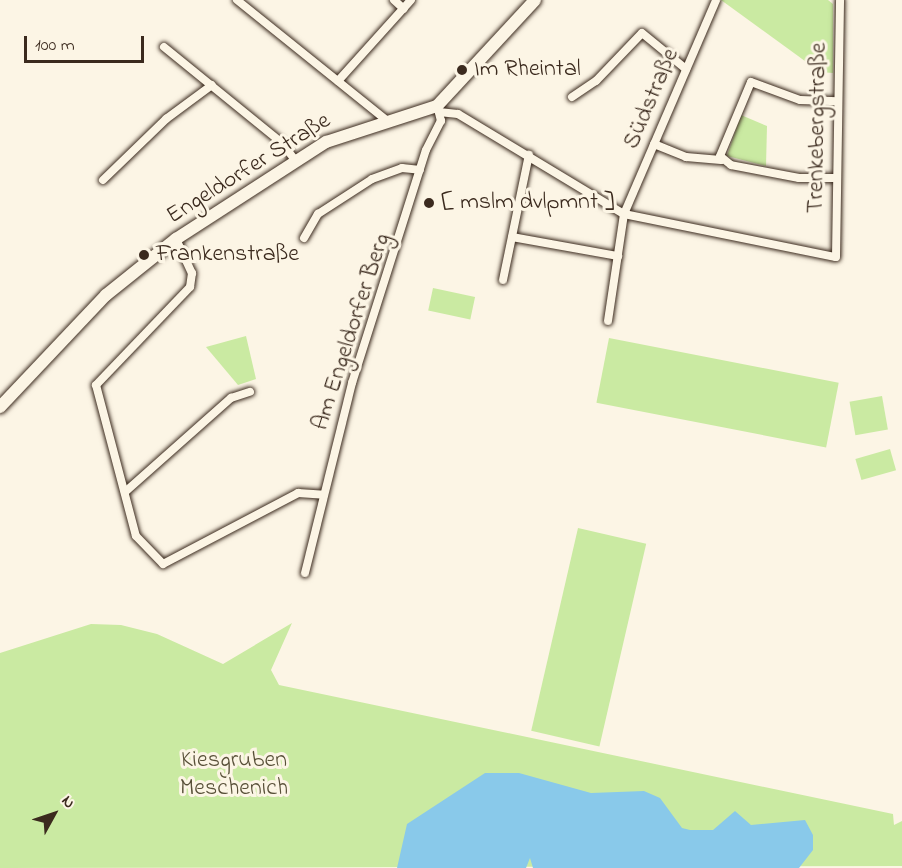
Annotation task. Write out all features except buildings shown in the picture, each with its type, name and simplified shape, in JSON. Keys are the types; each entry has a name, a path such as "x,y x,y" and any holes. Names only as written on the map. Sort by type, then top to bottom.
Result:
{"street":[{"path":"237,0 385,118"},
{"path":"394,0 404,9"},
{"path":"338,81 411,0"},
{"path":"535,0 438,109 458,114 624,214"},
{"name":"Südstraße","path":"608,321 624,214 716,0"},
{"name":"Trenkebergstraße","path":"624,214 836,257 840,0"},
{"path":"572,97 596,81 642,33 686,69"},
{"path":"164,47 281,142 295,160"},
{"path":"721,160 751,82 800,100 838,101"},
{"path":"104,180 166,119 212,85"},
{"name":"Engeldorfer Straße","path":"0,407 106,295 176,239 295,160 385,118 438,109"},
{"name":"Am Engeldorfer Berg","path":"305,573 352,383 438,109"},
{"path":"654,144 686,157 721,160 798,178 836,178"},
{"path":"503,280 529,155"},
{"path":"304,238 318,214 372,179 402,168 420,170"},
{"path":"512,237 618,256"},
{"path":"176,239 192,273 190,287 96,385 136,536 163,564 298,493 324,495"},
{"path":"125,492 231,398 250,392"}],"green space":[{"path":"721,0 828,0 833,4 833,73 820,72"},
{"path":"741,115 767,126 766,166 727,156"},
{"path":"433,288 475,297 470,319 428,310"},
{"path":"246,336 256,379 238,385 206,347"},
{"path":"609,338 839,383 826,447 596,403"},
{"path":"882,396 888,429 855,435 850,402"},
{"path":"890,449 896,470 861,480 855,459"},
{"path":"578,528 646,544 599,746 531,731"},
{"name":"Kiesgruben Meschenich","path":"292,623 271,670 279,685 893,814 894,825 902,821 902,866 0,868 0,653 91,624 121,625 157,634 223,664"}],"water":[{"path":"485,773 519,773 591,793 644,791 660,798 682,828 690,830 713,830 735,811 751,825 805,820 813,835 813,850 799,868 533,868 530,858 526,868 397,868 407,824"}],"place":[{"name":"Im Rheintal","path":"462,70"},
{"name":"[ mslm dvlpmnt ]","path":"429,203"},
{"name":"Frankenstraße","path":"144,255"}]}
